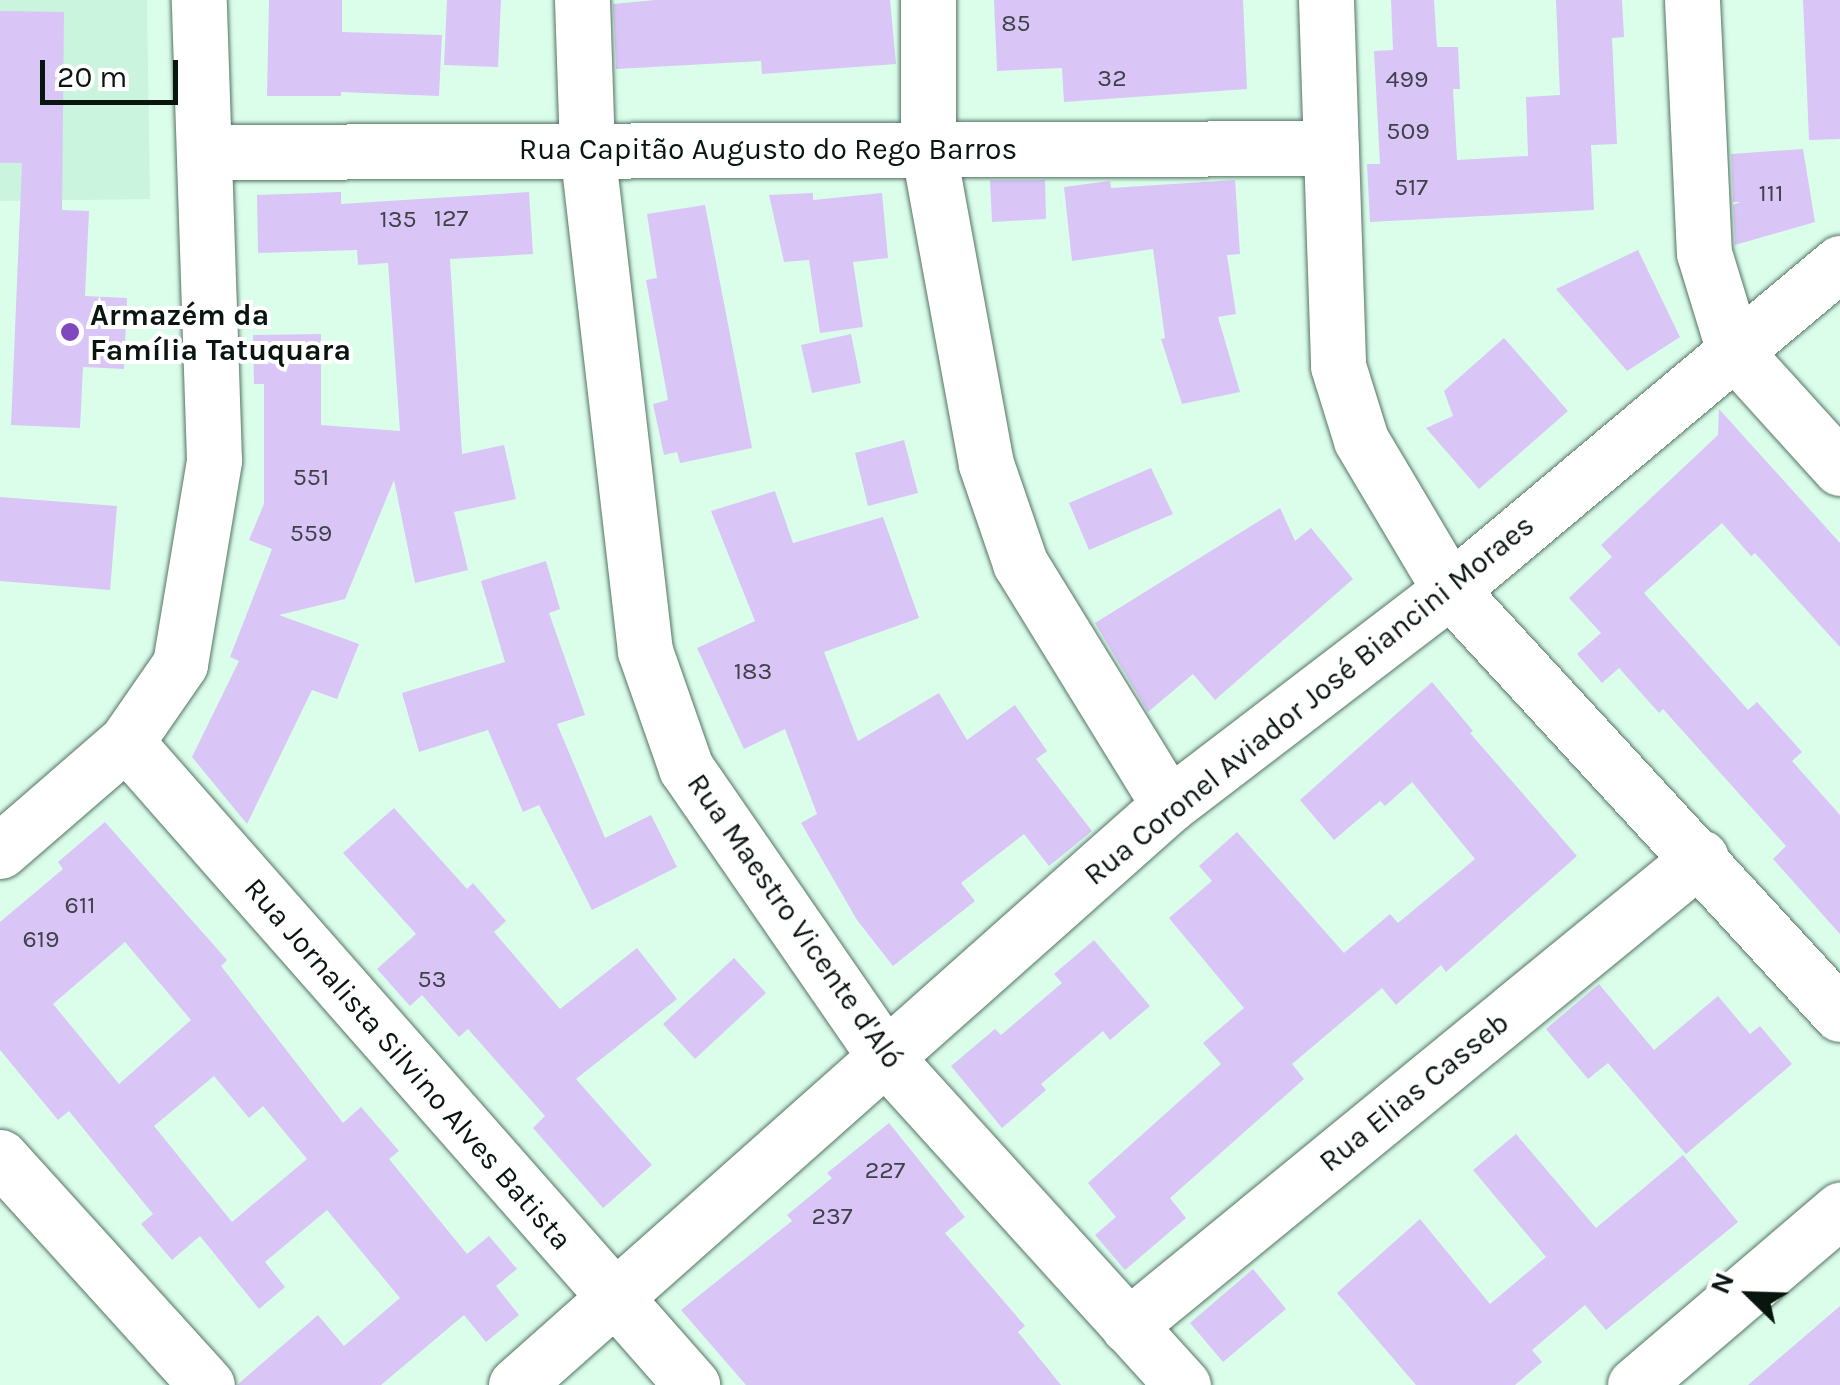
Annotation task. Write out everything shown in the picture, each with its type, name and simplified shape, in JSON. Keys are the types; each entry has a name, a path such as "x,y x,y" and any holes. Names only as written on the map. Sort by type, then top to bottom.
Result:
{"street":[{"path":"0,851 126,742 180,664 214,460 199,0"},
{"name":"Rua Maestro Vicente d'Aló","path":"582,0 586,149 645,651 686,768 886,1058 1184,1385"},
{"path":"928,0 928,148 986,464 1020,563 1169,806"},
{"path":"1326,0 1338,366 1360,440 1450,590 1840,1014"},
{"path":"1692,0 1704,253 1734,350 1840,468"},
{"name":"Rua Capitão Augusto do Rego Barros","path":"205,152 1331,148"},
{"name":"Rua Coronel Aviador José Biancini Moraes","path":"516,1385 616,1301 1169,806 1450,590 1840,263"},
{"name":"Rua Jornalista Silvino Alves Batista","path":"126,742 692,1385"},
{"name":"Rua Elias Casseb","path":"1128,1326 1700,858"},
{"path":"0,1157 207,1385"},
{"path":"1635,1385 1840,1210"}],"shaded area":[{"path":"0,0 147,0 150,199 0,201"}],"building":[{"path":"269,0 342,0 342,32 442,35 439,96 341,92 341,96 267,96"},
{"path":"447,0 501,0 498,67 444,65"},
{"path":"655,0 890,0 896,64 762,74 761,61 616,69 613,4"},
{"path":"994,0 1243,0 1247,89 1064,102 1062,68 997,71"},
{"path":"1391,0 1434,0 1437,47 1458,47 1460,89 1453,89 1457,160 1528,156 1526,97 1560,95 1556,0 1622,0 1624,37 1612,38 1617,144 1591,145 1594,210 1370,222 1367,164 1380,164 1374,51 1393,50"},
{"path":"1803,0 1840,0 1840,139 1809,140"},
{"name":"Armazém da Família Tatuquara","path":"0,11 64,12 62,210 89,211 85,296 127,298 124,369 83,367 80,428 11,425 22,163 0,163"},
{"path":"1803,149 1815,222 1735,245 1733,205 1740,202 1733,202 1731,154"},
{"path":"990,180 1045,180 1046,219 992,222"},
{"path":"1235,180 1240,254 1227,255 1236,314 1218,317 1240,392 1182,404 1161,339 1165,338 1153,249 1072,261 1064,187 1110,181 1111,188"},
{"path":"341,192 341,204 529,192 533,254 450,259 462,454 504,445 516,499 454,512 468,570 415,583 394,480 345,599 279,615 359,644 337,699 312,690 247,824 192,757 239,661 230,657 272,549 249,540 264,504 264,384 254,384 253,335 321,334 321,425 400,431 388,263 358,265 357,250 258,253 257,195"},
{"path":"813,193 813,200 882,193 888,258 853,262 863,327 820,333 809,260 784,262 769,195"},
{"path":"705,205 752,448 680,463 677,452 664,455 653,404 668,400 646,280 657,278 647,214"},
{"path":"1638,250 1680,337 1627,371 1556,289"},
{"path":"851,334 861,383 812,393 801,345"},
{"path":"1504,338 1568,411 1479,489 1426,428 1453,416 1444,391"},
{"path":"1719,409 1840,543 1840,647 1755,553 1751,556 1722,523 1644,593 1748,710 1757,702 1802,752 1792,761 1840,815 1840,934 1773,859 1786,846 1663,709 1659,713 1619,668 1602,683 1577,654 1601,633 1569,598 1612,557 1601,545 1718,435"},
{"path":"904,440 918,493 868,506 855,453"},
{"path":"1151,468 1173,514 1089,550 1069,503"},
{"path":"775,491 793,543 883,517 919,618 824,652 858,741 939,693 967,740 1015,705 1047,751 1036,759 1092,831 1049,866 1024,834 961,883 975,901 893,966 857,920 801,823 817,814 785,729 744,749 697,648 755,621 711,511"},
{"path":"0,497 117,506 110,590 0,581"},
{"path":"1280,508 1295,541 1311,528 1353,579 1215,700 1193,674 1148,712 1095,623"},
{"path":"546,561 560,609 549,613 585,715 557,724 605,838 651,815 677,867 592,910 539,805 523,812 488,730 419,752 402,693 505,662 481,581"},
{"path":"1432,682 1473,731 1470,733 1577,856 1446,972 1441,965 1396,1005 1382,988 1292,1064 1304,1079 1170,1198 1186,1218 1125,1270 1095,1235 1116,1217 1088,1183 1221,1064 1203,1043 1244,1008 1169,918 1212,881 1199,866 1237,832 1344,953 1390,914 1398,923 1475,859 1412,782 1385,806 1380,801 1334,840 1300,800"},
{"path":"394,808 467,889 473,883 506,921 494,932 560,1009 637,948 677,999 576,1079 652,1165 603,1208 533,1128 545,1116 468,1029 459,1037 422,995 410,1006 377,969 416,934 343,853"},
{"path":"105,822 227,960 221,966 343,1123 361,1107 399,1151 389,1159 467,1254 489,1236 517,1269 496,1286 519,1315 486,1342 464,1315 381,1385 237,1385 318,1315 344,1346 400,1298 327,1210 265,1262 285,1287 259,1309 200,1236 172,1260 141,1224 153,1214 69,1111 58,1120 0,1050 0,922 63,869 58,862","holes":["125,942 191,1020 119,1084 53,1004","214,1076 249,1118 263,1106 307,1159 232,1222 154,1126"]},
{"path":"1094,940 1150,1006 1110,1040 1103,1031 1041,1084 1046,1090 1002,1128 951,1066 995,1029 1001,1035 1062,983 1054,974"},
{"path":"734,958 766,993 695,1059 663,1024"},
{"path":"1599,984 1654,1050 1718,996 1750,1034 1760,1026 1792,1064 1686,1154 1608,1063 1588,1079 1546,1029"},
{"path":"889,1123 965,1217 945,1233 1025,1326 1018,1332 1061,1385 746,1385 681,1310 792,1221 787,1215 832,1178 827,1173"},
{"path":"1516,1134 1596,1228 1683,1155 1738,1222 1606,1330 1585,1305 1532,1350 1542,1362 1515,1385 1416,1385 1337,1293 1420,1219 1490,1304 1546,1257 1473,1170"},
{"path":"1253,1269 1286,1309 1223,1362 1190,1323"},
{"path":"1840,1306 1840,1385 1748,1385"}],"place":[{"name":"Armazém da Família Tatuquara","path":"70,332"}]}
